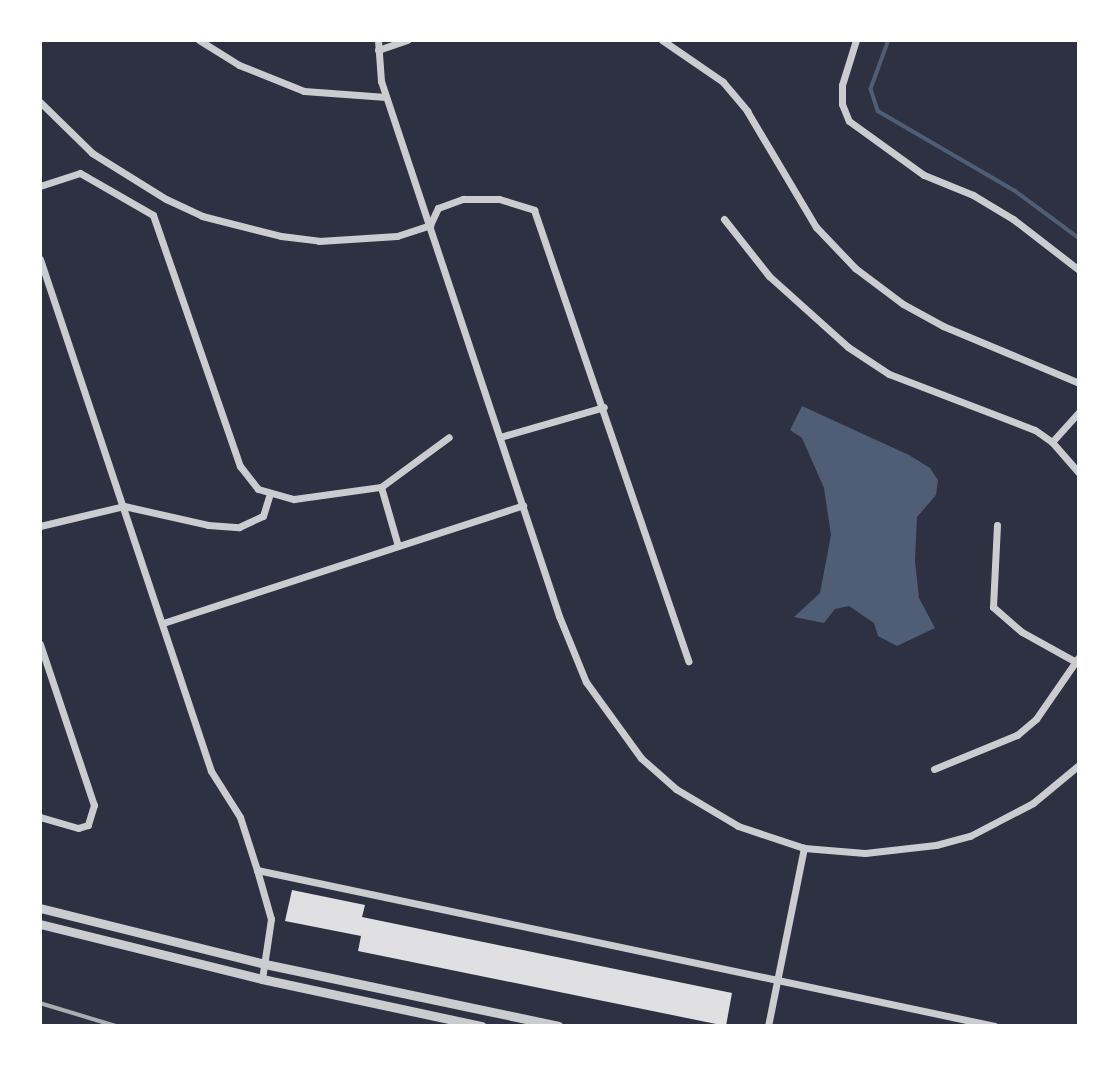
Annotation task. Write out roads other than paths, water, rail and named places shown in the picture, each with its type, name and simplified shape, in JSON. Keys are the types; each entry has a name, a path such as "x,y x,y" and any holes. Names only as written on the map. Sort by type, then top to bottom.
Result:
{"street":[{"path":"199,40 239,65 304,91 386,97"},
{"path":"378,40 386,97 559,616 586,682 611,722 642,758 710,811 738,826 804,848 865,853 936,845 970,836 1033,803 1079,765"},
{"path":"378,50 407,40"},
{"path":"662,40 723,82 747,111 816,227 855,268 903,304 943,326 1079,383"},
{"path":"856,40 842,85 842,104 849,121 924,175 973,195 1013,219 1079,270"},
{"path":"40,102 92,153 166,199 202,216 281,236 319,241 397,236 430,225 438,208 463,199 518,202 534,210 604,407 688,661"},
{"path":"40,186 80,173 153,215 240,466 248,480 269,496 328,498 381,487 449,437"},
{"path":"724,219 769,276 849,347 890,374 1005,417 1052,442 1079,473"},
{"path":"40,259 211,771 240,817 257,870 271,919 262,979"},
{"path":"500,437 604,407"},
{"path":"1052,442 1079,412"},
{"path":"381,487 398,546"},
{"path":"40,526 124,506 208,525 239,527 263,516 269,496"},
{"path":"163,623 523,505"},
{"path":"934,769 1017,735 1036,719 1077,660 1022,632 993,607 998,525"},
{"path":"40,644 94,805 88,825 78,828 40,817"},
{"path":"768,1026 804,848"},
{"path":"257,870 777,977 995,1026"},
{"path":"40,908 265,964 559,1026"},
{"path":"40,924 262,979 482,1026"}],"water":[{"path":"802,406 909,455 930,468 938,480 936,495 917,517 915,561 919,598 935,628 897,646 878,636 874,623 849,606 835,609 824,623 794,617 820,593 831,535 824,488 802,438 790,430"}],"waterway":[{"path":"889,40 871,89 878,111 1014,190 1079,238"}],"railway":[{"path":"40,1003 116,1026"}]}
